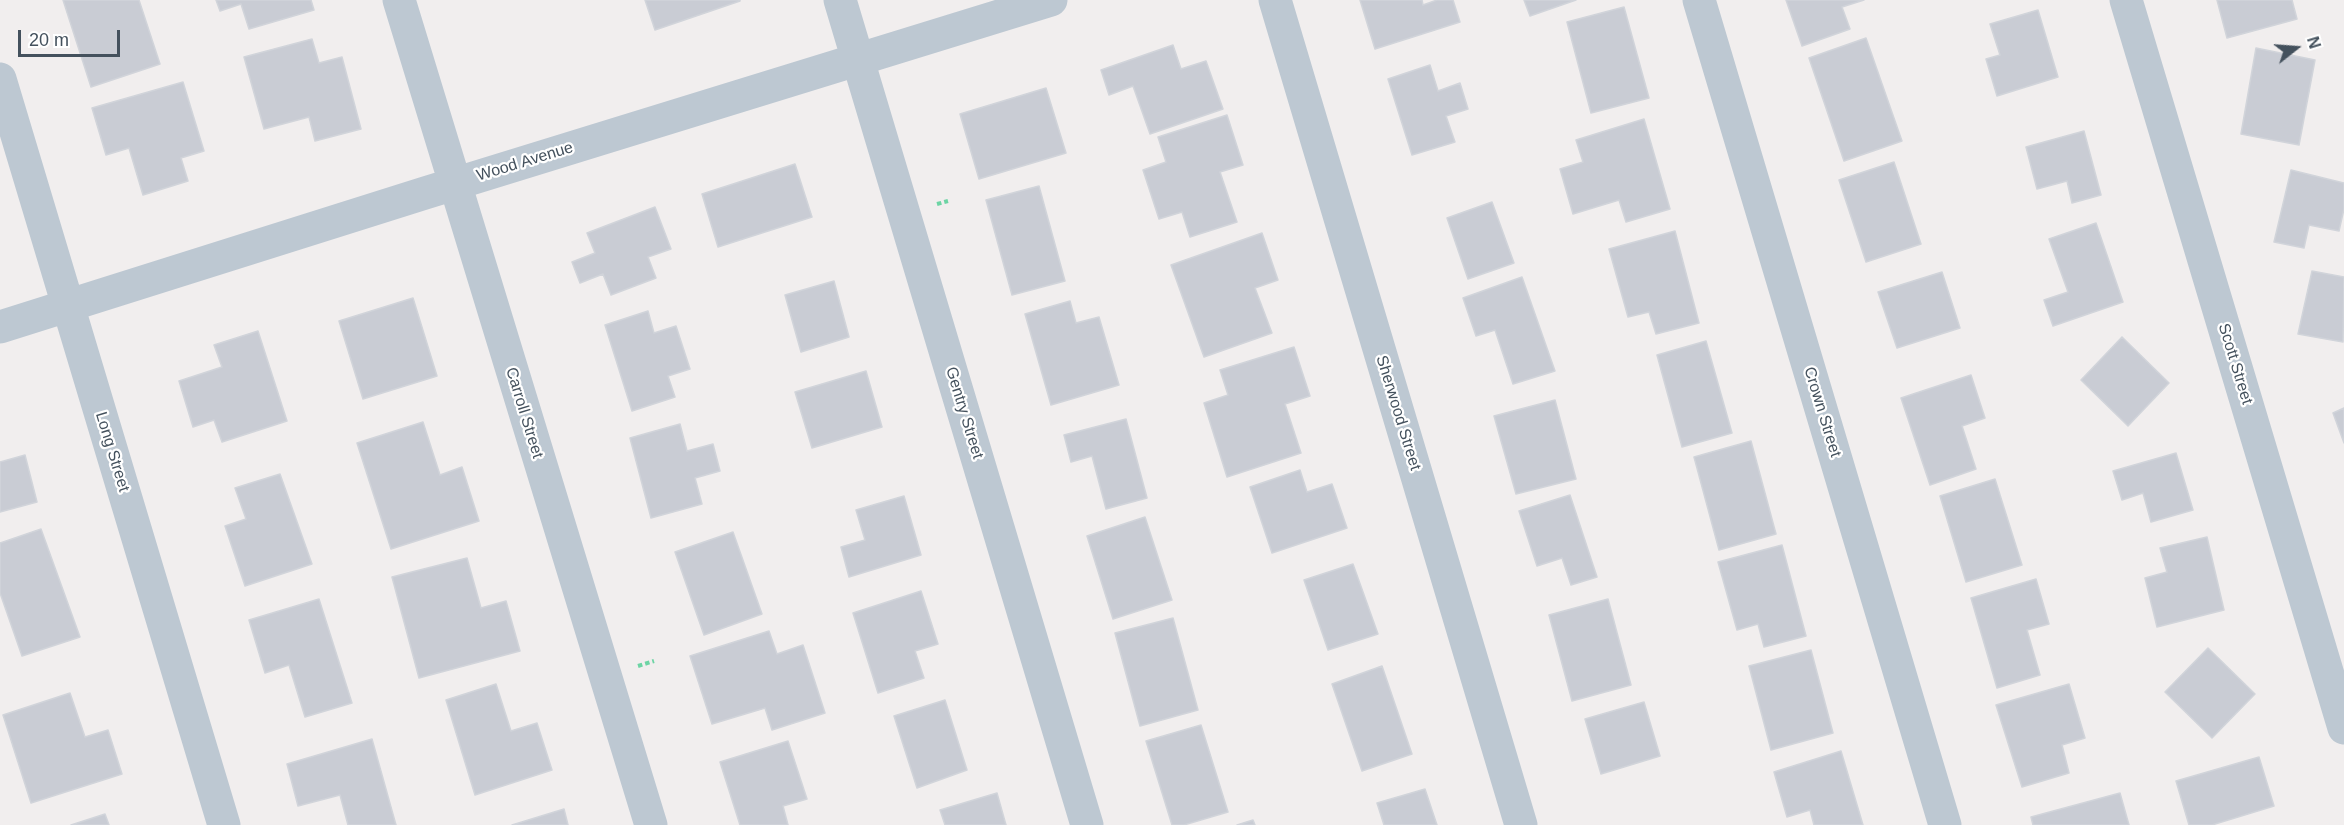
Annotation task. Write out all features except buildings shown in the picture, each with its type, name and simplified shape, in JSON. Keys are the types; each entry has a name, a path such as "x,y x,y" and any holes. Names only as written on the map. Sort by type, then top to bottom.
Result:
{"street":[{"name":"Carroll Street","path":"399,0 651,825"},
{"name":"Gentry Street","path":"840,0 1087,825"},
{"name":"Wood Avenue","path":"0,327 1051,0"},
{"name":"Sherwood Street","path":"1275,0 1521,825"},
{"name":"Crown Street","path":"1699,0 1946,825"},
{"name":"Scott Street","path":"2126,0 2344,728"},
{"name":"Long Street","path":"0,79 224,825"}]}
